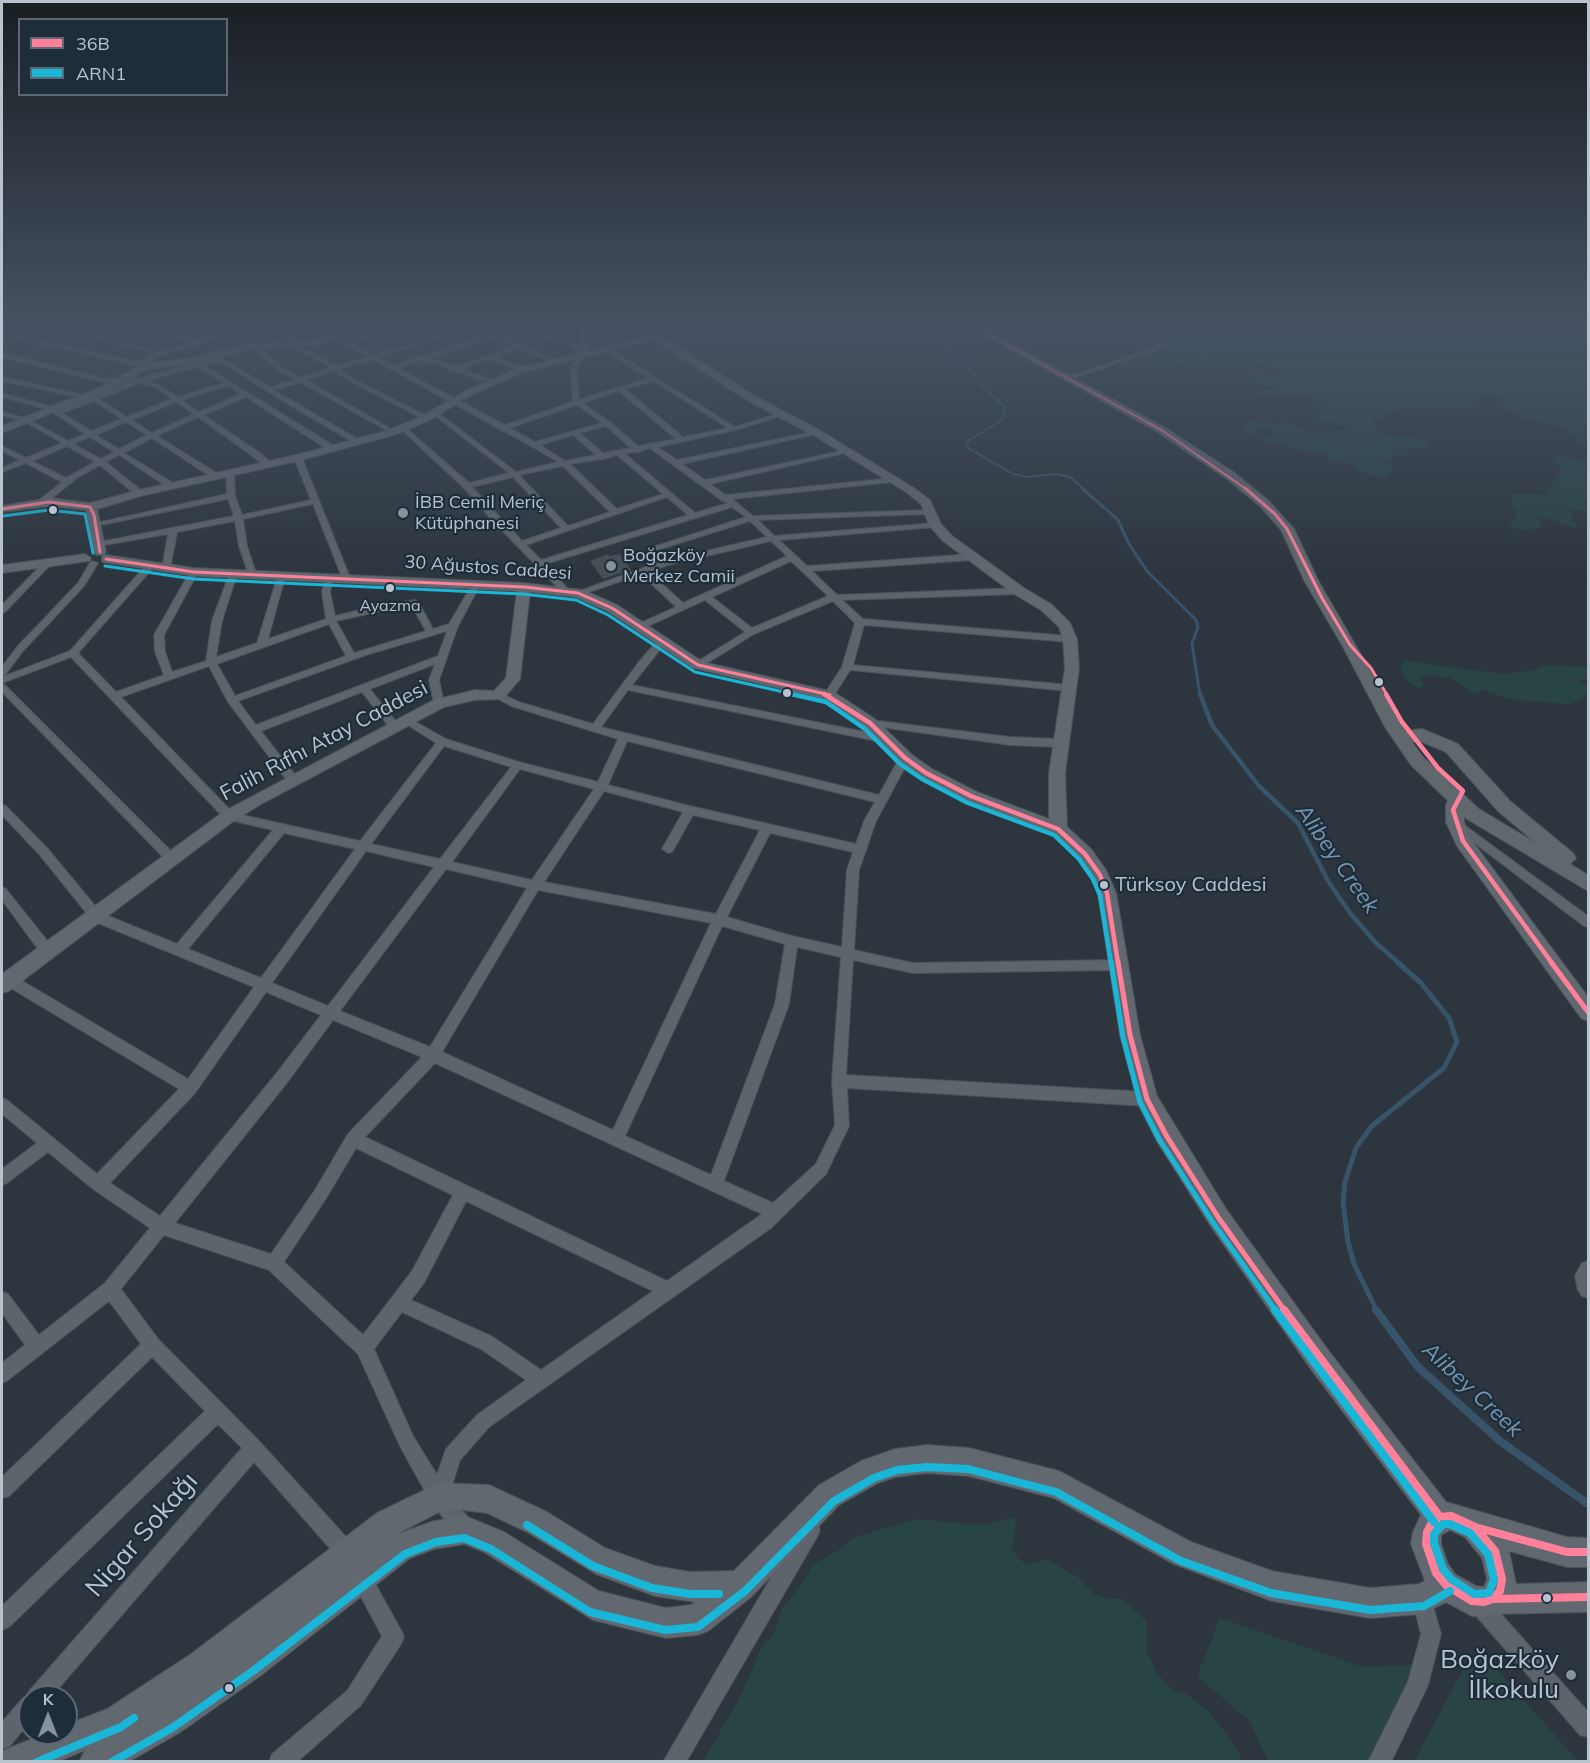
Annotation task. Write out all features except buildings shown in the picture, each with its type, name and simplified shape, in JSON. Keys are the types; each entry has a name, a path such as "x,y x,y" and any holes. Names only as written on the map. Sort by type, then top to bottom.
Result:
{"main road":[{"path":"2,430 28,421 43,412"},
{"path":"2,509 60,502 90,507 139,493 230,474 359,442 404,429 437,412"},
{"path":"775,412 818,433 920,497 926,502 935,525 972,557 1058,618 1070,639 1072,668 1060,743 1062,754 1057,773 1058,829 1085,854 1100,875 1107,893 1130,1035 1147,1099 1166,1136 1218,1217 1319,1359 1440,1517"},
{"path":"1129,412 1163,431 1231,476 1265,504 1287,529 1312,582 1405,736 1417,761 1460,796 1588,871"},
{"path":"90,507 96,524 97,555"},
{"name":"30 Ağustos Caddesi","path":"2,569 97,555 149,567 194,572 572,591 612,608 698,664 829,695 870,723 905,758 946,784 1058,829"},
{"path":"498,696 513,678 524,587"},
{"name":"Falih Rıfhı Atay Caddesi","path":"5,983 97,917 229,816 292,779 439,703 475,695 498,696"},
{"path":"1405,736 1437,739 1452,748 1504,806 1566,858"},
{"path":"1460,796 1454,805 1455,822 1463,841 1588,1012"},
{"path":"1460,796 1473,814 1588,884"},
{"path":"16,1761 118,1720 354,1565 434,1535 465,1530 494,1542 593,1605 632,1617 666,1623 697,1620 740,1587 829,1495 871,1471 895,1463 927,1459 969,1462 1059,1485 1184,1554 1272,1587 1370,1603 1434,1592 1485,1600 1588,1597"},
{"path":"94,1761 168,1722 249,1665 354,1565 387,1523 439,1497 462,1496 489,1499 537,1522 596,1559 655,1581 691,1587 740,1587"},
{"path":"1434,1592 1433,1566 1426,1544 1427,1532 1432,1523 1440,1517 1463,1520 1475,1527 1567,1552 1588,1552"},
{"path":"1475,1527 1495,1551 1501,1566 1500,1591 1485,1600"}],"street":[{"path":"59,412 57,413 89,435 172,486"},
{"path":"117,412 154,434 217,477"},
{"path":"2,470 145,412"},
{"path":"41,503 68,482 101,462 154,434 203,412"},
{"path":"273,412 333,449"},
{"path":"307,412 359,442"},
{"path":"358,412 393,432"},
{"path":"423,412 514,474 567,529"},
{"path":"475,412 534,444 565,464 615,512"},
{"path":"504,428 546,412"},
{"path":"592,412 638,450"},
{"path":"649,412 682,440"},
{"path":"708,412 734,429"},
{"path":"2,414 28,421 101,462 139,493"},
{"path":"199,414 268,465"},
{"path":"468,486 514,474 734,429 780,415"},
{"path":"534,444 608,423"},
{"path":"404,429 468,486 521,544 572,591 665,563 774,538 935,525"},
{"path":"574,433 603,457"},
{"path":"675,463 818,433"},
{"path":"2,447 24,461 68,482"},
{"path":"652,447 752,518 832,598 860,622 1070,639"},
{"path":"704,483 846,452"},
{"path":"619,453 694,516"},
{"path":"298,458 347,580"},
{"path":"230,474 231,496 239,518 243,546 253,576"},
{"path":"724,498 892,480"},
{"path":"521,544 667,495"},
{"path":"96,524 231,496"},
{"path":"2,673 20,649 81,584 97,555 172,530 315,501"},
{"path":"540,563 734,504"},
{"path":"651,549 752,518 929,512"},
{"path":"166,569 172,530"},
{"path":"635,535 665,563"},
{"path":"639,627 792,557"},
{"path":"803,569 972,557"},
{"path":"2,610 49,562"},
{"path":"2,680 73,653 149,567"},
{"path":"643,571 683,608"},
{"path":"169,676 160,651 159,635 194,572"},
{"path":"233,574 217,621 211,662 232,700 292,779"},
{"path":"261,646 280,577"},
{"path":"329,580 326,592 331,620 352,657"},
{"path":"439,703 434,680 453,626 476,585"},
{"path":"698,664 751,632 832,598 1019,591"},
{"path":"706,597 751,632"},
{"path":"115,696 331,620 415,603 430,631"},
{"path":"829,695 847,667 860,622"},
{"path":"232,700 352,657 430,631 453,626"},
{"path":"595,728 641,665 661,642"},
{"path":"73,653 229,816 535,885 719,920 792,941 913,968 1119,965"},
{"path":"255,729 441,658"},
{"path":"847,667 1069,688"},
{"path":"2,687 173,860"},
{"path":"627,687 886,739"},
{"path":"364,688 400,723 442,742 518,765 690,810 860,849"},
{"path":"498,696 515,704 624,737 881,800"},
{"path":"870,723 1010,741 1060,743"},
{"path":"274,1263 353,1139 433,1055 535,885 601,787 624,737"},
{"path":"98,1184 190,1088 363,846 442,742"},
{"path":"439,1497 452,1455 483,1421 776,1212 821,1169 842,1126 839,1081 853,870 881,800 905,758"},
{"path":"2,1374 36,1345 111,1289 163,1227 332,1013 518,765"},
{"path":"2,809 43,851 97,917 433,1055 776,1212"},
{"path":"668,849 690,810"},
{"path":"1455,822 1588,922"},
{"path":"180,950 281,828"},
{"path":"616,1139 719,920 767,828"},
{"path":"2,892 48,952"},
{"path":"715,1184 782,1004 792,941"},
{"path":"5,983 190,1088"},
{"path":"839,1081 1147,1099"},
{"path":"2,1106 98,1184 163,1227 274,1263 364,1348 407,1442 439,1497 465,1530"},
{"path":"353,1139 668,1290"},
{"path":"2,1178 47,1144"},
{"path":"364,1348 418,1277 463,1192"},
{"path":"1588,1269 1583,1276 1588,1290"},
{"path":"111,1289 152,1345 254,1448 354,1565 394,1637 354,1698 280,1761"},
{"path":"2,1300 36,1345"},
{"path":"400,1303 488,1343 541,1380"},
{"path":"2,1489 152,1345"},
{"path":"2,1620 218,1411"},
{"name":"Nigar Sokağı","path":"47,1685 254,1448"},
{"path":"674,1761 788,1571 829,1495"},
{"path":"1379,1761 1418,1685 1431,1634 1434,1592"},
{"path":"1485,1600 1588,1727"},
{"path":"2,1738 18,1719"}],"green space":[{"path":"1322,412 1387,412 1382,418 1371,419 1372,424 1378,426 1374,433 1428,440 1428,447 1403,451 1413,457 1394,455 1392,460 1381,459 1395,467 1384,479 1357,470 1352,464 1331,461 1325,454 1271,444 1264,439 1278,433 1270,428 1258,429 1259,433 1254,437 1245,432 1243,427 1249,419 1272,424 1288,422 1311,434 1331,434 1335,431 1352,430 1332,422 1317,421 1316,418 1321,417 1319,415"},
{"path":"1513,412 1588,412 1588,447 1574,443 1578,437 1565,430 1567,428 1524,418"},
{"path":"1557,455 1588,462 1588,491 1585,493 1588,500 1580,504 1588,507 1588,512 1567,509 1573,515 1571,521 1578,525 1576,529 1542,516 1537,517 1543,525 1537,528 1526,530 1507,527 1517,515 1510,502 1514,494 1551,495 1545,489 1552,488 1551,484 1557,479 1557,475 1564,473 1553,461"},
{"path":"1405,661 1504,674 1535,670 1542,665 1588,666 1588,680 1578,679 1581,683 1588,685 1588,691 1585,693 1587,696 1570,704 1511,700 1483,690 1474,694 1451,678 1425,675 1420,679 1425,684 1421,688 1409,683 1399,666"},
{"path":"1013,1517 1016,1523 1012,1548 1018,1559 1027,1564 1046,1559 1078,1577 1094,1594 1109,1599 1123,1599 1147,1622 1147,1652 1157,1673 1174,1692 1185,1693 1209,1711 1240,1753 1240,1761 703,1761 739,1699 762,1647 774,1633 781,1610 802,1584 812,1565 839,1550 852,1538 915,1519 983,1525"},
{"path":"1220,1618 1360,1666 1417,1665 1370,1762 1268,1761 1250,1722 1197,1676"},
{"path":"1471,1655 1485,1656 1578,1761 1414,1761"}],"waterway":[{"name":"Alibey Creek","path":"1004,412 1002,420 968,441 966,447 1013,474 1029,477 1056,474 1070,477 1084,489"},
{"name":"Alibey Creek","path":"1082,488 1118,520 1129,544 1147,571 1196,620 1198,627 1192,644 1200,695"},
{"name":"Alibey Creek","path":"1200,694 1212,725 1259,786 1298,823 1328,881 1350,913 1376,943 1399,963"},
{"name":"Alibey Creek","path":"1377,1311 1354,1264 1348,1242 1343,1202 1345,1182 1356,1148 1372,1126 1444,1068 1457,1042 1449,1018 1421,983 1397,962"},
{"name":"Alibey Creek","path":"1376,1310 1418,1367 1500,1441 1588,1504"}],"transit line":[{"name":"36B","path":"1129,412 1163,431 1231,476 1275,514 1287,529 1322,598 1350,645 1371,668 1402,722 1438,768 1463,791 1453,810 1463,841 1588,1012"},
{"name":"36B","path":"2,509 49,502 90,507 94,515 100,552"},
{"name":"ARN1","path":"3,516 49,510 85,514 93,553"},
{"name":"36B","path":"106,559 194,572 524,587 578,593 612,608 698,665 829,695 870,723 905,758 926,773 971,796 1058,829 1085,854 1100,875 1107,893 1130,1035 1147,1099 1166,1135 1218,1217 1319,1359 1440,1517"},
{"name":"ARN1","path":"105,566 194,579 523,594 576,600 608,615 695,672 826,702 865,729 900,764 922,779 968,803 1054,835 1079,859 1093,879 1100,895 1123,1037 1140,1102 1159,1139 1212,1221 1313,1363 1434,1522"},
{"name":"ARN1","path":"112,1762 172,1728 253,1671 405,1554 436,1542 464,1538 491,1549 590,1612 665,1630 698,1627 745,1591 834,1501 874,1478 897,1470 927,1467 968,1469 1056,1492 1181,1561 1271,1593 1370,1610 1424,1606 1450,1591"},
{"name":"36B","path":"1451,1516 1475,1527 1495,1551 1502,1579 1500,1591 1493,1599 1484,1602 1472,1601 1446,1585 1436,1573 1426,1544 1427,1532 1432,1523 1440,1517 1451,1516"},
{"name":"ARN1","path":"1443,1524 1450,1524 1470,1533 1488,1554 1494,1579 1489,1593 1474,1594 1451,1579 1443,1569 1434,1543 1434,1534 1443,1524"},
{"name":"ARN1","path":"527,1525 593,1566 652,1588 690,1594 719,1594"},
{"name":"36B","path":"1475,1527 1567,1552 1588,1552"},
{"name":"36B","path":"1493,1599 1588,1597"},
{"name":"ARN1","path":"37,1762 121,1727 134,1718"}],"place":[{"name":"İBB Cemil Meriç Kütüphanesi","path":"403,513"},
{"name":"Boğazköy Merkez Camii","path":"611,566"},
{"name":"Ayazma","path":"390,588"},
{"name":"Türksoy Caddesi","path":"1104,885"},
{"name":"Boğazköy İlkokulu","path":"1571,1675"}]}
